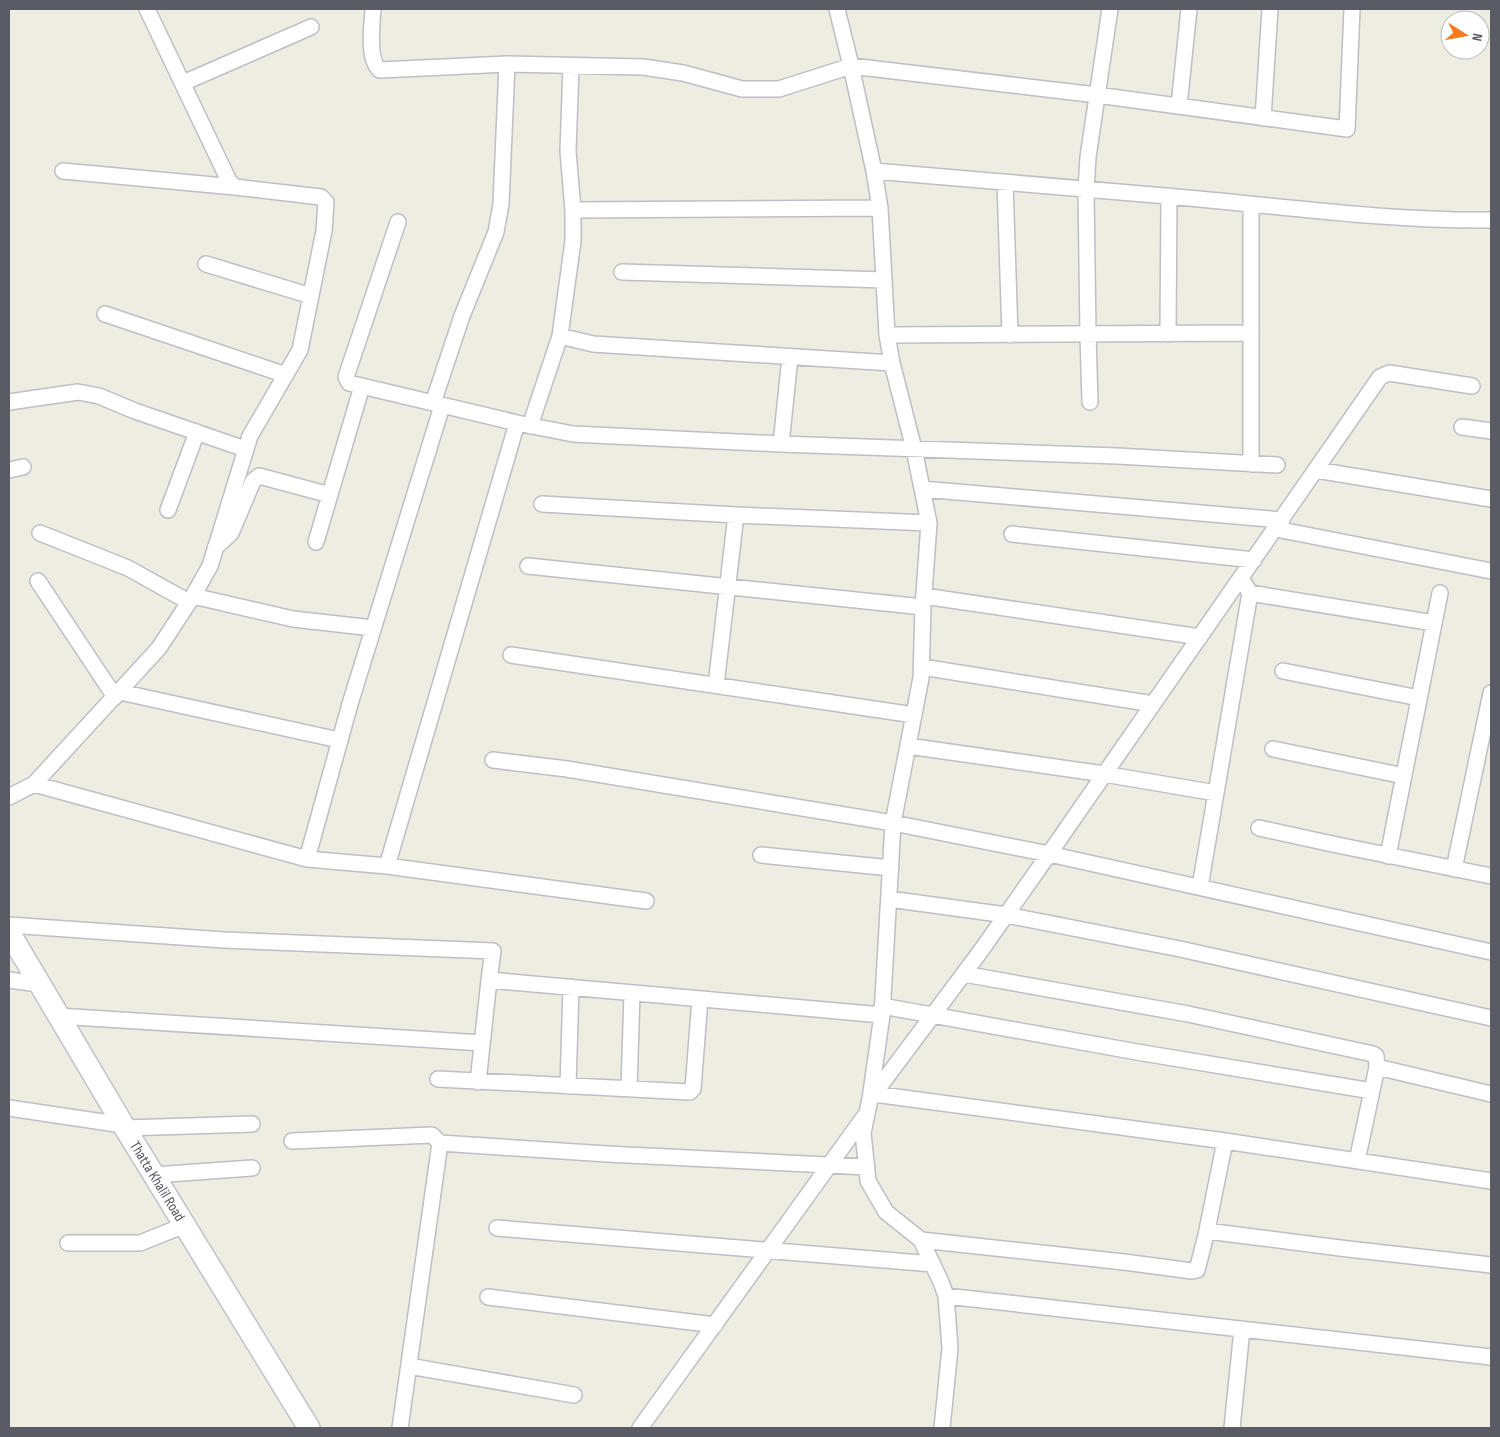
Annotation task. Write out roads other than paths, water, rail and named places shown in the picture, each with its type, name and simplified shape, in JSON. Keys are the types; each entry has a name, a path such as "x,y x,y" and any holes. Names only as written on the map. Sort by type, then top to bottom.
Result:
{"street":[{"path":"373,9 372,54 375,66 380,70 506,64 643,67 683,73 742,89 779,89 851,66 1097,95 1347,129 1352,9"},
{"path":"836,9 851,66 874,171 880,208 887,335 892,363 930,523 921,678 893,823 882,1011 870,1102 862,1133 868,1181 886,1212 921,1240 946,1296 950,1348 942,1428"},
{"path":"1090,402 1086,190 1088,157 1110,9"},
{"path":"1179,106 1189,9"},
{"path":"1264,118 1270,9"},
{"path":"153,11 183,83 229,181 235,187"},
{"path":"183,83 311,27"},
{"path":"306,859 462,316 496,232 501,204 506,64"},
{"path":"387,866 523,424 560,336 574,241 568,151 571,66"},
{"path":"9,796 34,784 118,695 159,648 210,566 250,436 300,350 324,231 326,202 321,197 63,170"},
{"path":"874,171 1169,196 1373,216 1441,221 1491,220"},
{"path":"1005,183 1010,335"},
{"path":"1168,334 1169,196"},
{"path":"1251,204 1251,464"},
{"path":"573,210 880,208"},
{"path":"398,222 346,377 349,383 573,434 914,450 1117,456 1277,465"},
{"path":"206,264 311,296"},
{"path":"622,272 884,280"},
{"path":"105,314 286,374"},
{"path":"887,335 1251,333"},
{"path":"560,336 593,344 892,363"},
{"path":"781,444 790,357"},
{"path":"640,1428 829,1166 870,1102 1049,854 1380,377 1389,373 1472,386"},
{"path":"316,542 362,386"},
{"path":"9,402 78,392 99,396 135,411 245,449"},
{"path":"1462,427 1491,431"},
{"path":"168,510 197,432"},
{"path":"1316,470 1491,499"},
{"path":"215,548 231,533 254,481 259,476 330,495"},
{"path":"922,489 1279,524 1491,571"},
{"path":"542,504 930,523"},
{"path":"716,685 736,515"},
{"path":"40,533 128,568 191,599 293,619 373,628"},
{"path":"1012,534 1254,560"},
{"path":"528,566 727,587 924,602 1200,637"},
{"path":"1200,887 1250,593 1241,578"},
{"path":"38,581 118,695 339,740"},
{"path":"1250,593 1434,623"},
{"path":"1388,856 1440,593"},
{"path":"511,655 914,714"},
{"path":"922,666 1153,704"},
{"path":"1283,671 1419,698"},
{"path":"1454,869 1491,694"},
{"path":"908,746 1104,774 1216,793"},
{"path":"1273,749 1404,776"},
{"path":"493,760 568,768 893,823 1049,854 1491,952"},
{"path":"34,784 306,859 387,866 646,900"},
{"path":"1259,828 1491,876"},
{"path":"761,855 891,868"},
{"path":"889,899 1006,915 1180,949 1491,1018"},
{"path":"9,925 224,940 493,951 478,1082"},
{"name":"Thatta Khalil Road","path":"9,932 124,1127 309,1428"},
{"path":"964,974 1188,1014 1373,1054 1376,1056 1377,1067 1357,1162"},
{"path":"9,980 39,984"},
{"path":"489,980 700,999 933,1015 1137,1052 1372,1091"},
{"path":"568,1086 571,987"},
{"path":"629,1089 632,993"},
{"path":"438,1079 690,1092 692,1089 700,999"},
{"path":"58,1016 482,1043"},
{"path":"1377,1067 1491,1094"},
{"path":"870,1102 1225,1141 1491,1181"},
{"path":"9,1108 124,1127 252,1124"},
{"path":"292,1141 432,1135 440,1143 867,1167"},
{"path":"921,1240 1192,1271 1197,1270 1225,1141"},
{"path":"400,1428 440,1143"},
{"path":"154,1175 252,1168"},
{"path":"68,1243 140,1243 185,1225"},
{"path":"497,1228 933,1264"},
{"path":"1207,1231 1348,1250 1491,1265"},
{"path":"946,1296 1491,1357"},
{"path":"488,1297 714,1325"},
{"path":"1232,1428 1242,1329"},
{"path":"409,1366 574,1395"}]}
